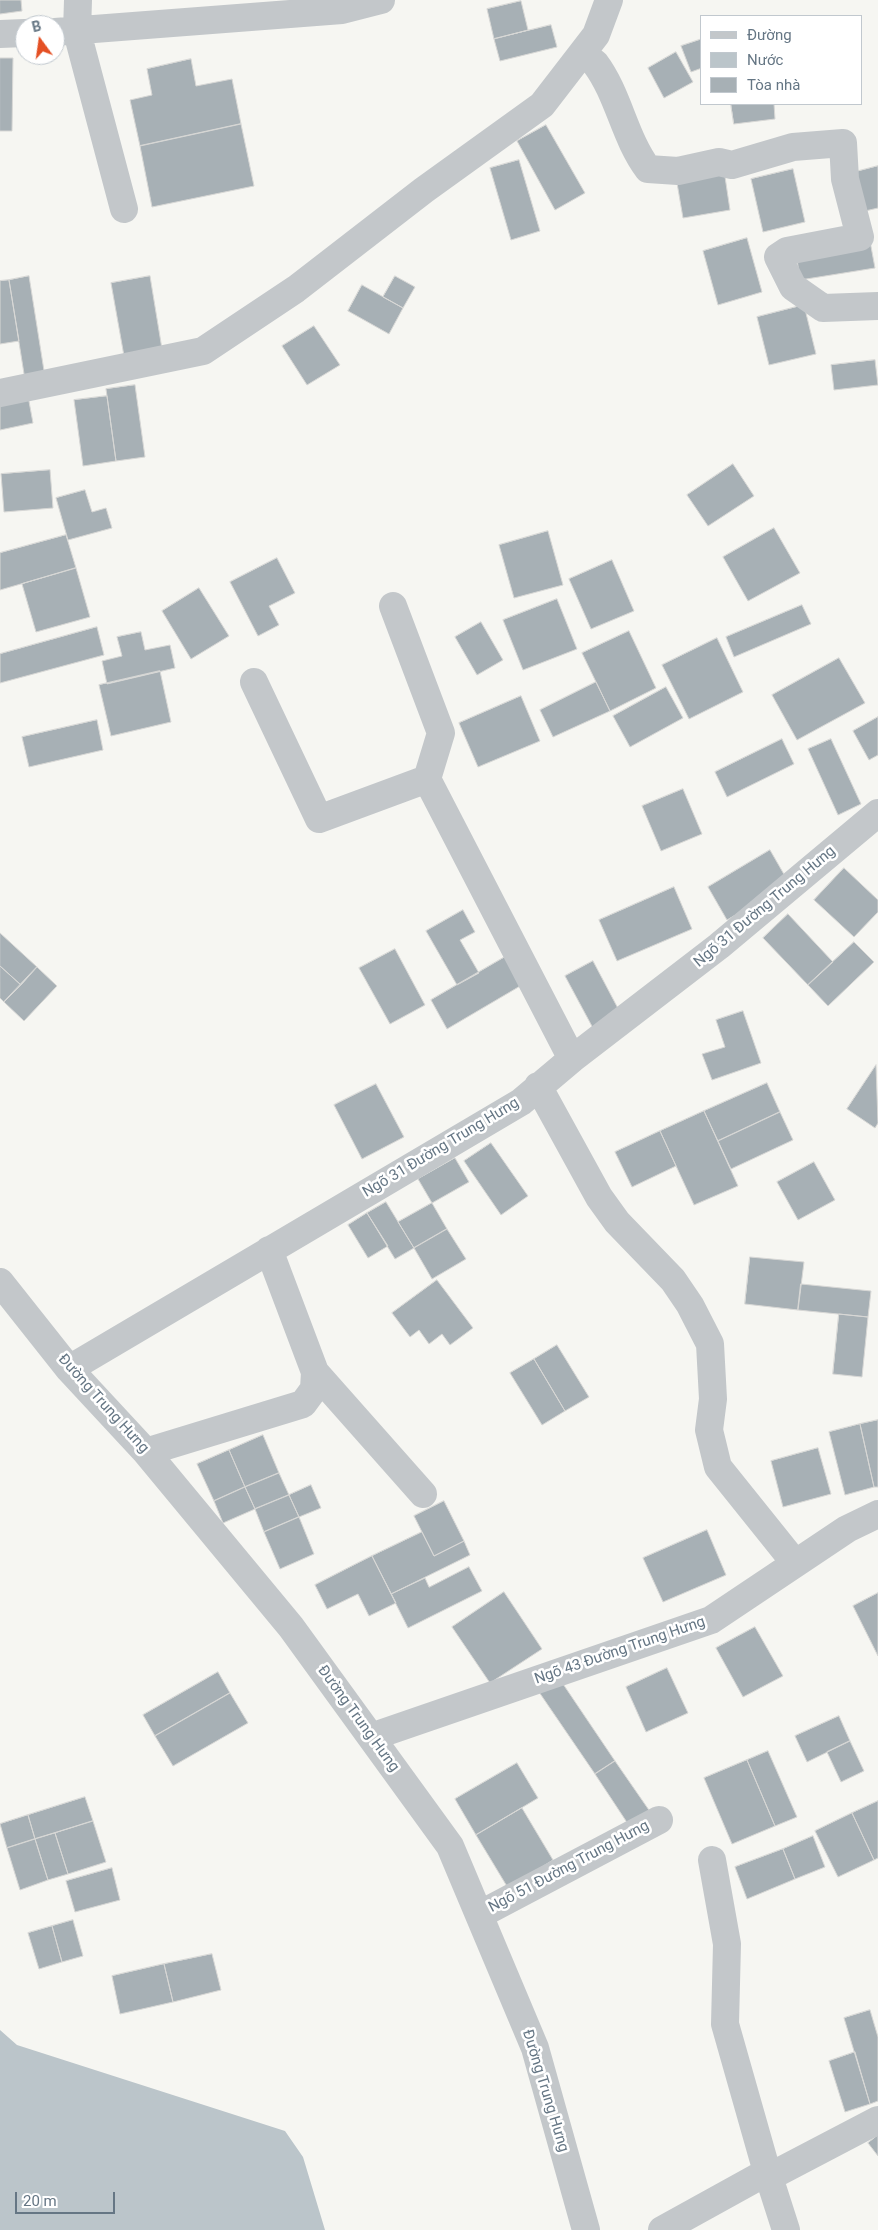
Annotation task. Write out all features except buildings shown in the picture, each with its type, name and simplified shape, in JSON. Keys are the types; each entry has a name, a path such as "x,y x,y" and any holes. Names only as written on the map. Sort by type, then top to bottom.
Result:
{"street":[{"path":"78,0 66,32 124,209"},
{"path":"66,32 318,6 342,10 380,0"},
{"path":"0,393 203,351 296,289 424,190 542,105 596,35 609,0"},
{"path":"0,34 15,33"},
{"path":"595,63 607,79 636,153 648,169 678,171 719,162 732,165 793,147 826,146 843,143 845,179 860,237 787,251 778,257 792,286 823,308 878,306"},
{"path":"393,606 441,733 427,779 572,1059"},
{"path":"254,682 319,819 427,779"},
{"name":"Ngõ 31 Đường Trung Hưng","path":"69,1369 521,1102 572,1059 719,946 878,813"},
{"path":"538,1086 599,1197 617,1222 673,1280 690,1304 710,1344 713,1399 710,1430 718,1467 796,1563"},
{"path":"269,1250 315,1372 424,1494"},
{"name":"Đường Trung Hưng","path":"0,1282 69,1369 146,1452 291,1627 450,1846 535,2048 586,2230"},
{"path":"146,1452 303,1404 314,1389 315,1372"},
{"name":"Ngõ 43 Đường Trung Hưng","path":"370,1737 711,1620 847,1529 878,1514"},
{"name":"Ngõ 51 Đường Trung Hưng","path":"479,1915 659,1820"},
{"path":"712,1860 727,1944 725,2024 786,2230"},
{"path":"662,2230 768,2174 878,2120"}],"water":[{"path":"0,2030 17,2045 285,2131 303,2157 325,2230 0,2230"}]}
